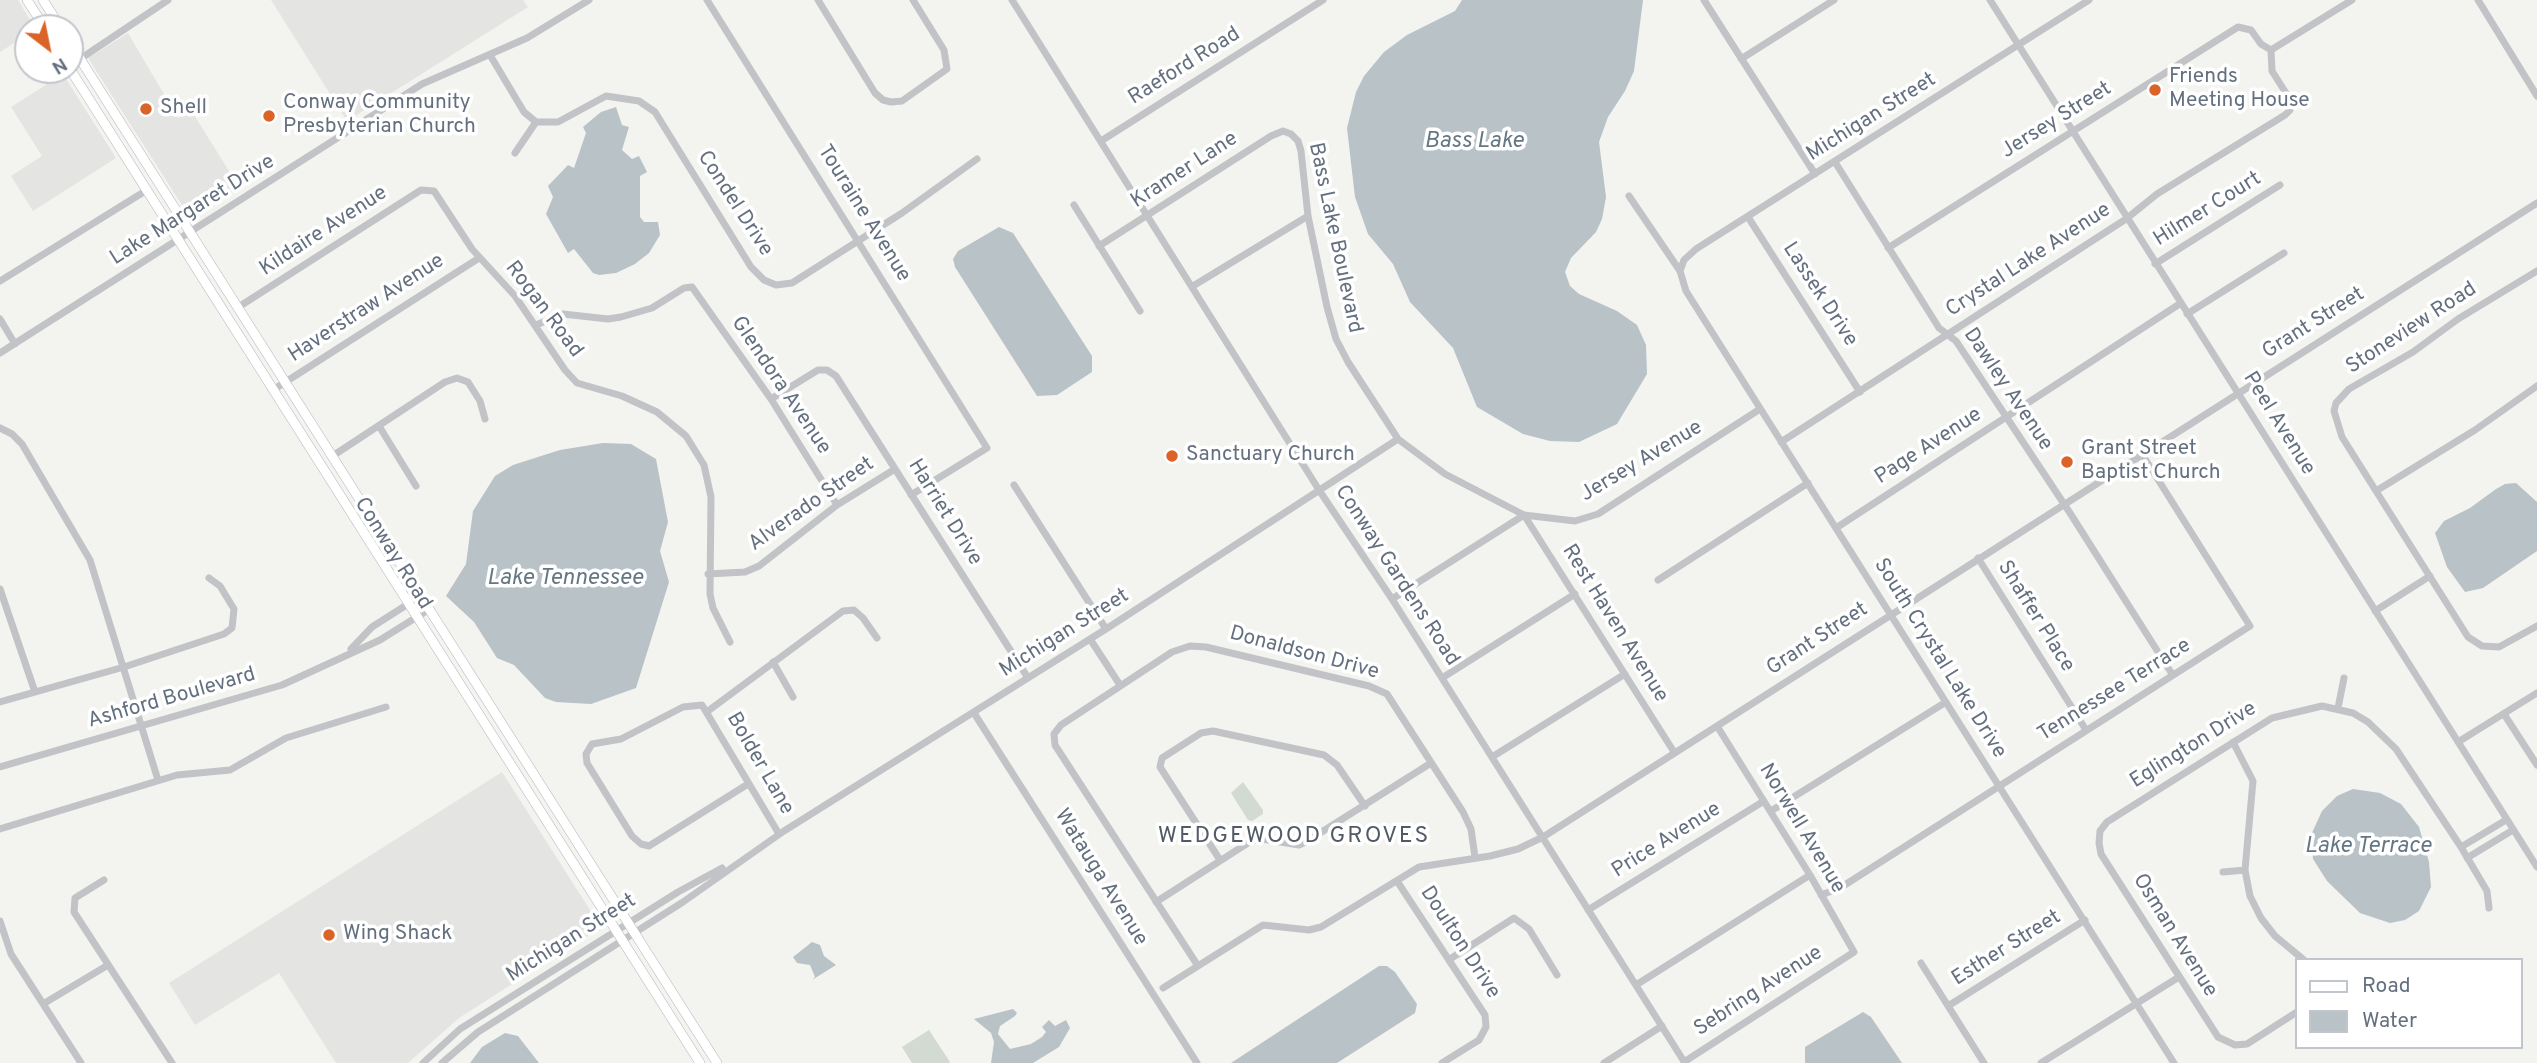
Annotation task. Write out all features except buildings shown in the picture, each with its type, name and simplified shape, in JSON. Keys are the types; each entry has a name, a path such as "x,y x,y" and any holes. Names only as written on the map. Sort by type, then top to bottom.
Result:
{"main road":[{"name":"Conway Road","path":"84,65 717,1063"},
{"name":"Conway Road","path":"80,84 700,1063"},
{"path":"468,700 481,707 502,737 512,741"}],"street":[{"path":"84,56 168,0"},
{"name":"Lake Margaret Drive","path":"0,353 422,84 449,69 490,55 527,38 589,0"},
{"name":"Touraine Avenue","path":"707,0 987,448 911,495"},
{"path":"818,0 875,93 883,100 891,102 911,95 947,69 944,50 913,0"},
{"name":"Conway Gardens Road","path":"1012,0 1684,1062"},
{"name":"Raeford Road","path":"1101,141 1323,0"},
{"path":"1704,0 1815,174"},
{"path":"1741,59 1834,0"},
{"name":"Peel Avenue","path":"1990,0 2537,867"},
{"name":"Michigan Street","path":"1680,271 1690,254 2090,0"},
{"path":"2271,50 2351,0"},
{"path":"2478,0 2536,92"},
{"name":"Jersey Street","path":"1888,248 2238,27 2246,27 2261,44 2271,50"},
{"name":"Crystal Lake Avenue","path":"1781,442 2126,219 2157,194 2285,114 2291,106 2290,98 2272,71 2271,50"},
{"path":"490,55 524,112 536,122 515,153"},
{"name":"Condel Drive","path":"536,122 558,122 606,96 639,101 655,112 751,267 764,280 776,285 792,283 925,198 977,159"},
{"name":"Kramer Lane","path":"1099,246 1271,136 1283,131 1291,134"},
{"name":"Bass Lake Boulevard","path":"1291,134 1301,151 1308,216 1336,339 1398,439 1445,474 1524,515"},
{"name":"Dawley Avenue","path":"1835,162 1939,328 1956,341 2172,674"},
{"name":"Hilmer Court","path":"2155,264 2280,185"},
{"name":"Rogan Road","path":"430,189 437,194 479,258 516,296 577,383 622,396 657,412 686,436 704,465 711,497 713,527 708,573 713,608 730,642"},
{"name":"Kildaire Avenue","path":"237,308 421,190 430,189"},
{"path":"0,281 147,190"},
{"name":"South Crystal Lake Drive","path":"1629,196 1680,271 1686,291 2174,1063"},
{"name":"Grant Street","path":"1163,988 1263,925 1309,930 1321,927 1419,867 1518,849 1543,837 2537,203"},
{"path":"1074,205 1140,311"},
{"path":"1194,286 1308,216"},
{"name":"Lassek Drive","path":"1748,217 1860,392"},
{"path":"2187,314 2284,253"},
{"name":"Haverstraw Avenue","path":"273,390 479,258"},
{"name":"Stoneview Road","path":"2537,271 2467,313 2413,352 2342,395 2334,411 2337,428 2474,642 2499,647 2537,626"},
{"name":"Glendora Avenue","path":"536,325 563,314 608,319 621,317 652,309 684,288 692,288 771,399 837,505"},
{"name":"Page Avenue","path":"1836,528 2180,303"},
{"path":"0,319 15,344"},
{"name":"Harriet Drive","path":"771,399 818,370 827,370 836,376 1028,678"},
{"path":"331,457 444,383 457,379 468,382 480,401 485,419"},
{"path":"2376,491 2475,430 2537,386"},
{"name":"Jersey Avenue","path":"1524,515 1575,521 1598,514 1760,409"},
{"path":"379,426 416,486"},
{"path":"0,428 12,434 22,444 90,560 158,780"},
{"name":"Michigan Street","path":"442,1063 478,1032 623,941 779,834 1106,629 1398,439"},
{"name":"Tennessee Terrace","path":"1821,894 1840,888 2250,626 2142,454"},
{"name":"Alverado Street","path":"708,573 746,572 759,566 837,505 895,469"},
{"path":"1658,580 1808,483"},
{"path":"1014,485 1106,629"},
{"path":"1392,599 1524,515"},
{"name":"Rest Haven Avenue","path":"1524,515 1674,752"},
{"name":"Shaffer Place","path":"1978,558 2086,730"},
{"path":"2375,611 2430,576"},
{"path":"0,702 124,667 224,634 232,628 234,609 220,586 209,578"},
{"path":"0,589 35,692"},
{"path":"1442,678 1575,594"},
{"name":"Ashford Boulevard","path":"348,652 372,627 419,597"},
{"name":"Ashford Boulevard","path":"0,767 282,685 348,652 380,640 428,610"},
{"path":"748,784 649,846 641,844 632,836 587,763 586,754 592,744 621,739 690,704 702,705 708,711 843,611 854,610 877,638"},
{"path":"1090,639 1119,685"},
{"name":"Donaldson Drive","path":"1156,902 1055,746 1054,734 1061,725 1119,685 1172,652 1190,646 1206,647 1369,686 1387,694 1463,812 1471,830 1475,857"},
{"path":"773,662 793,697"},
{"path":"1492,757 1625,674"},
{"path":"2344,678 2338,708 2368,722 2396,749 2487,891 2489,908"},
{"path":"2458,743 2537,692"},
{"path":"1771,811 1946,702"},
{"path":"0,829 177,775 230,770 286,738 386,706"},
{"name":"Eglington Drive","path":"2101,854 2100,831 2107,822 2232,742 2288,712 2322,706 2338,708"},
{"name":"Bolder Lane","path":"708,711 779,834"},
{"name":"Watauga Avenue","path":"974,713 1197,1063"},
{"path":"2504,714 2537,765"},
{"name":"Norwell Avenue","path":"1717,726 1810,875 1854,952"},
{"path":"1220,860 1160,767 1162,758 1200,733 1213,731 1324,755 1336,765 1366,806"},
{"path":"2232,742 2253,781 2245,870 2250,897 2261,918 2289,950 2301,958"},
{"path":"1198,966 1156,902 1251,841 1262,839 1299,845 1366,806 1431,763"},
{"name":"Price Avenue","path":"1588,910 1764,801"},
{"path":"2460,848 2506,820"},
{"path":"2467,858 2513,830"},
{"name":"Osman Avenue","path":"2101,854 2218,1037 2235,1045 2247,1045 2296,1013"},
{"name":"Michigan Street","path":"423,1063 460,1029 678,892 748,855"},
{"path":"2223,872 2245,870"},
{"path":"1636,985 1810,875"},
{"path":"104,880 75,898 74,912 172,1063"},
{"name":"Doulton Drive","path":"1397,881 1481,1009 1486,1027 1479,1040 1442,1063"},
{"path":"1450,959 1514,918 1529,929 1557,975"},
{"path":"0,920 11,954 81,1063"},
{"name":"Esther Street","path":"1948,1006 2085,920"},
{"name":"Sebring Avenue","path":"1684,1062 1854,952"},
{"path":"1921,963 1983,1063"},
{"path":"43,1004 108,965"},
{"path":"2041,1063 2179,977"},
{"path":"1604,1063 1662,1026"}],"shaded area":[{"path":"0,0 18,0 26,14 14,14 14,43 0,52"},
{"path":"271,0 523,0 528,7 347,121"},
{"path":"128,33 178,118 191,110 239,187 199,212 187,213 88,58"},
{"path":"47,84 69,84 116,158 33,211 11,176 42,156 11,107"},
{"path":"502,772 597,921 595,931 459,1018 408,1063 336,1063 279,973 195,1025 169,983"},
{"path":"1243,782 1263,810 1263,814 1252,821 1248,820 1231,793"},
{"path":"929,1030 949,1063 912,1063 902,1047"}],"water":[{"name":"Bass Lake","path":"1462,0 1643,0 1634,71 1608,117 1599,142 1606,197 1602,219 1596,232 1571,258 1565,272 1570,286 1579,294 1617,311 1637,325 1646,345 1647,374 1617,424 1579,442 1550,441 1523,434 1477,407 1453,348 1410,302 1393,264 1368,234 1355,197 1347,128 1356,92 1364,76 1384,52 1407,35 1455,11"},
{"path":"616,107 622,125 629,127 622,150 632,159 639,156 647,172 640,176 640,217 644,222 658,222 660,235 649,253 635,264 616,273 599,275 593,273 574,249 568,253 546,214 553,197 548,186 568,165 574,168 586,133 583,127 601,112"},
{"path":"999,227 1013,233 1092,356 1092,372 1057,395 1037,396 955,267 953,259 958,251"},
{"name":"Lake Tennessee","path":"603,443 631,444 656,459 668,522 660,551 669,582 636,688 591,704 556,702 545,698 514,665 497,658 474,622 446,596 466,564 473,511 495,476 513,465 560,450"},
{"path":"2516,483 2537,502 2537,551 2483,588 2465,592 2447,567 2435,533 2444,521 2470,508 2505,484"},
{"name":"Lake Terrace","path":"2353,789 2380,793 2401,804 2419,827 2429,862 2431,887 2419,911 2405,920 2390,923 2360,913 2327,881 2313,859 2311,835 2322,811 2337,796"},
{"path":"812,942 820,945 824,956 836,965 812,980 815,977 810,965 797,963 793,957"},
{"path":"1379,966 1387,966 1395,972 1417,1004 1415,1013 1337,1063 1231,1063"},
{"path":"1013,1009 1017,1013 1000,1026 998,1034 1010,1049 1031,1044 1042,1037 1046,1032 1042,1027 1049,1020 1055,1026 1066,1020 1070,1028 1059,1047 1033,1063 991,1063 994,1042 991,1033 974,1019"},
{"path":"1863,1012 1871,1017 1902,1063 1805,1063 1805,1047"},
{"path":"505,1033 518,1036 539,1063 470,1063 482,1047"}],"place":[{"name":"Friends Meeting House","path":"2155,90"},
{"name":"Shell","path":"146,109"},
{"name":"Conway Community Presbyterian Church","path":"269,116"},
{"name":"Sanctuary Church","path":"1172,456"},
{"name":"Grant Street Baptist Church","path":"2067,462"},
{"name":"Wing Shack","path":"329,935"}],"district":[{"name":"WEDGEWOOD GROVES","path":"1294,837"}]}
